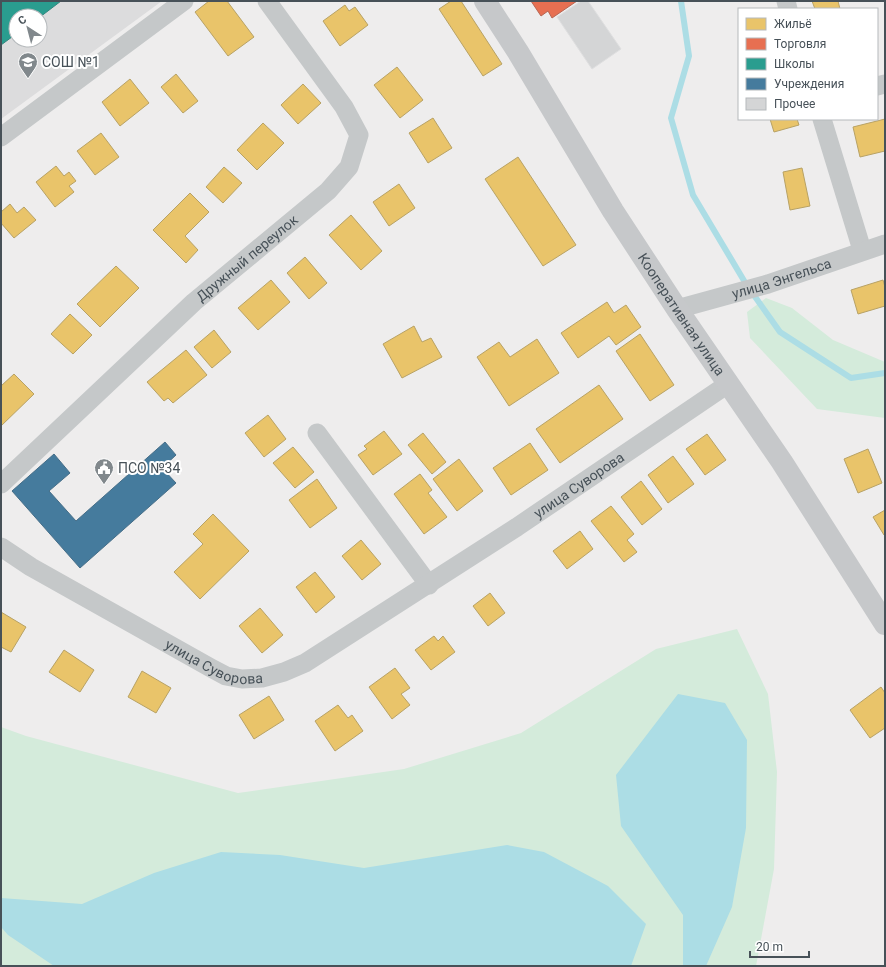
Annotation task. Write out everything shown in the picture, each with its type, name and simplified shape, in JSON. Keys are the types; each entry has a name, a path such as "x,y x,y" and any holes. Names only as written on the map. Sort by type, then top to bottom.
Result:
{"street":[{"path":"1,137 184,1"},
{"name":"Дружный переулок","path":"1,484 194,302 328,191 349,167 359,135 344,106 267,1"},
{"name":"Кооперативная улица","path":"485,1 518,52 613,211 677,309 782,462 885,624"},
{"path":"822,120 862,250"},
{"name":"улица Энгельса","path":"677,309 768,284 862,250 885,244"},
{"name":"улица Суворова","path":"1,548 31,567 226,676 242,679 262,678 284,672 305,663 429,585 728,384"},
{"path":"317,433 429,585"}],"shaded area":[{"name":"СОШ №1","path":"1,1 162,1 1,119"}],"green space":[{"path":"766,298 792,308 833,340 885,362 885,418 817,409 750,338 747,312"},
{"path":"737,629 768,694 777,772 774,869 756,966 1,966 1,727 26,736 238,793 404,769 521,733 656,649"}],"water":[{"path":"678,694 725,703 747,740 746,828 732,907 706,966 683,966 683,915 621,826 616,775"},
{"path":"507,845 544,852 608,886 646,924 631,966 54,966 8,935 1,927 1,898 82,904 154,873 221,852 280,855 364,868"}],"building: Жильё":[{"path":"209,1 227,1 254,37 228,56 195,12"},
{"path":"451,1 461,1 502,64 483,76 439,9"},
{"path":"812,1 838,1 840,8 815,8"},
{"path":"345,5 349,11 355,7 368,25 340,46 323,21"},
{"path":"397,67 423,100 400,118 374,85"},
{"path":"176,74 198,101 183,113 161,87"},
{"path":"130,79 149,103 120,126 102,102"},
{"path":"303,84 321,103 298,124 281,105"},
{"path":"433,118 452,148 428,163 409,133"},
{"path":"885,119 885,151 860,157 853,127"},
{"path":"770,120 797,120 799,125 774,132"},
{"path":"263,123 284,143 257,170 237,150"},
{"path":"101,133 119,157 95,175 77,151"},
{"path":"518,157 576,245 543,266 485,179"},
{"path":"56,166 64,176 69,172 76,181 69,186 74,192 55,207 36,182"},
{"path":"224,167 242,183 223,203 206,187"},
{"path":"802,168 810,206 790,210 783,172"},
{"path":"399,184 415,208 389,226 373,202"},
{"path":"190,193 209,212 185,236 198,250 186,263 153,230"},
{"path":"10,204 17,213 24,207 36,220 14,238 1,223 1,212"},
{"path":"351,215 382,251 361,270 329,235"},
{"path":"305,257 327,283 309,299 287,273"},
{"path":"116,266 139,288 100,327 77,304"},
{"path":"271,280 290,302 258,330 238,308"},
{"path":"883,280 885,287 885,306 858,314 851,290"},
{"path":"607,302 614,313 626,305 641,327 616,345 609,336 578,358 561,333"},
{"path":"70,314 92,335 73,354 51,334"},
{"path":"414,326 422,342 431,338 442,357 402,378 383,344"},
{"path":"214,330 231,352 212,368 194,347"},
{"path":"640,334 674,385 650,401 616,351"},
{"path":"537,339 559,373 509,406 477,357 499,342 510,357"},
{"path":"186,350 207,375 173,403 168,398 164,401 147,382"},
{"path":"14,374 34,394 1,426 1,386"},
{"path":"599,385 623,419 560,463 536,429"},
{"path":"268,415 286,439 264,457 245,433"},
{"path":"384,431 402,454 373,475 358,455 367,449 364,446"},
{"path":"423,433 446,462 432,474 408,445"},
{"path":"707,434 726,460 705,475 686,449"},
{"path":"530,443 548,470 511,495 493,468"},
{"path":"293,447 314,472 295,488 273,463"},
{"path":"868,449 882,483 858,493 844,459"},
{"path":"673,456 694,484 668,503 648,475"},
{"path":"459,459 483,491 457,511 433,479"},
{"path":"420,474 432,490 428,493 447,517 424,534 394,494"},
{"path":"317,479 337,508 310,528 289,500"},
{"path":"641,481 662,509 642,525 621,497"},
{"path":"611,506 634,534 627,540 637,552 624,562 591,521"},
{"path":"885,510 885,535 884,535 873,517"},
{"path":"213,514 249,551 200,599 174,572 203,544 193,534"},
{"path":"580,531 593,549 567,569 553,551"},
{"path":"361,540 381,564 362,580 342,556"},
{"path":"315,572 335,597 316,613 296,587"},
{"path":"490,593 505,613 488,626 473,606"},
{"path":"260,608 283,635 262,653 239,626"},
{"path":"1,612 26,627 11,652 1,647"},
{"path":"434,636 438,641 443,636 455,652 431,670 415,650"},
{"path":"64,650 94,670 80,692 49,672"},
{"path":"395,668 410,688 401,694 410,705 392,719 369,687"},
{"path":"142,671 171,688 156,713 128,697"},
{"path":"881,687 885,693 885,728 870,738 850,710"},
{"path":"269,696 284,720 254,739 239,715"},
{"path":"338,705 348,718 352,715 363,731 335,751 315,721"}],"building: Торговля":[{"path":"531,1 577,1 552,18 548,11 541,16"}],"building: Школы":[{"path":"1,1 61,1 48,11 48,8 8,8 8,40 1,45"}],"building: Учреждения":[{"path":"165,442 176,455 162,468 176,483 80,568 12,491 54,454 70,473 49,491 76,521"}],"building: Прочее":[{"path":"581,1 588,1 621,49 592,69 557,17"}],"waterway":[{"path":"681,1 689,56 671,118 693,195 746,284 780,332 851,378 885,373"}],"place":[{"name":"СОШ №1","path":"28,79"},
{"name":"ПСО №34","path":"104,485"}]}
